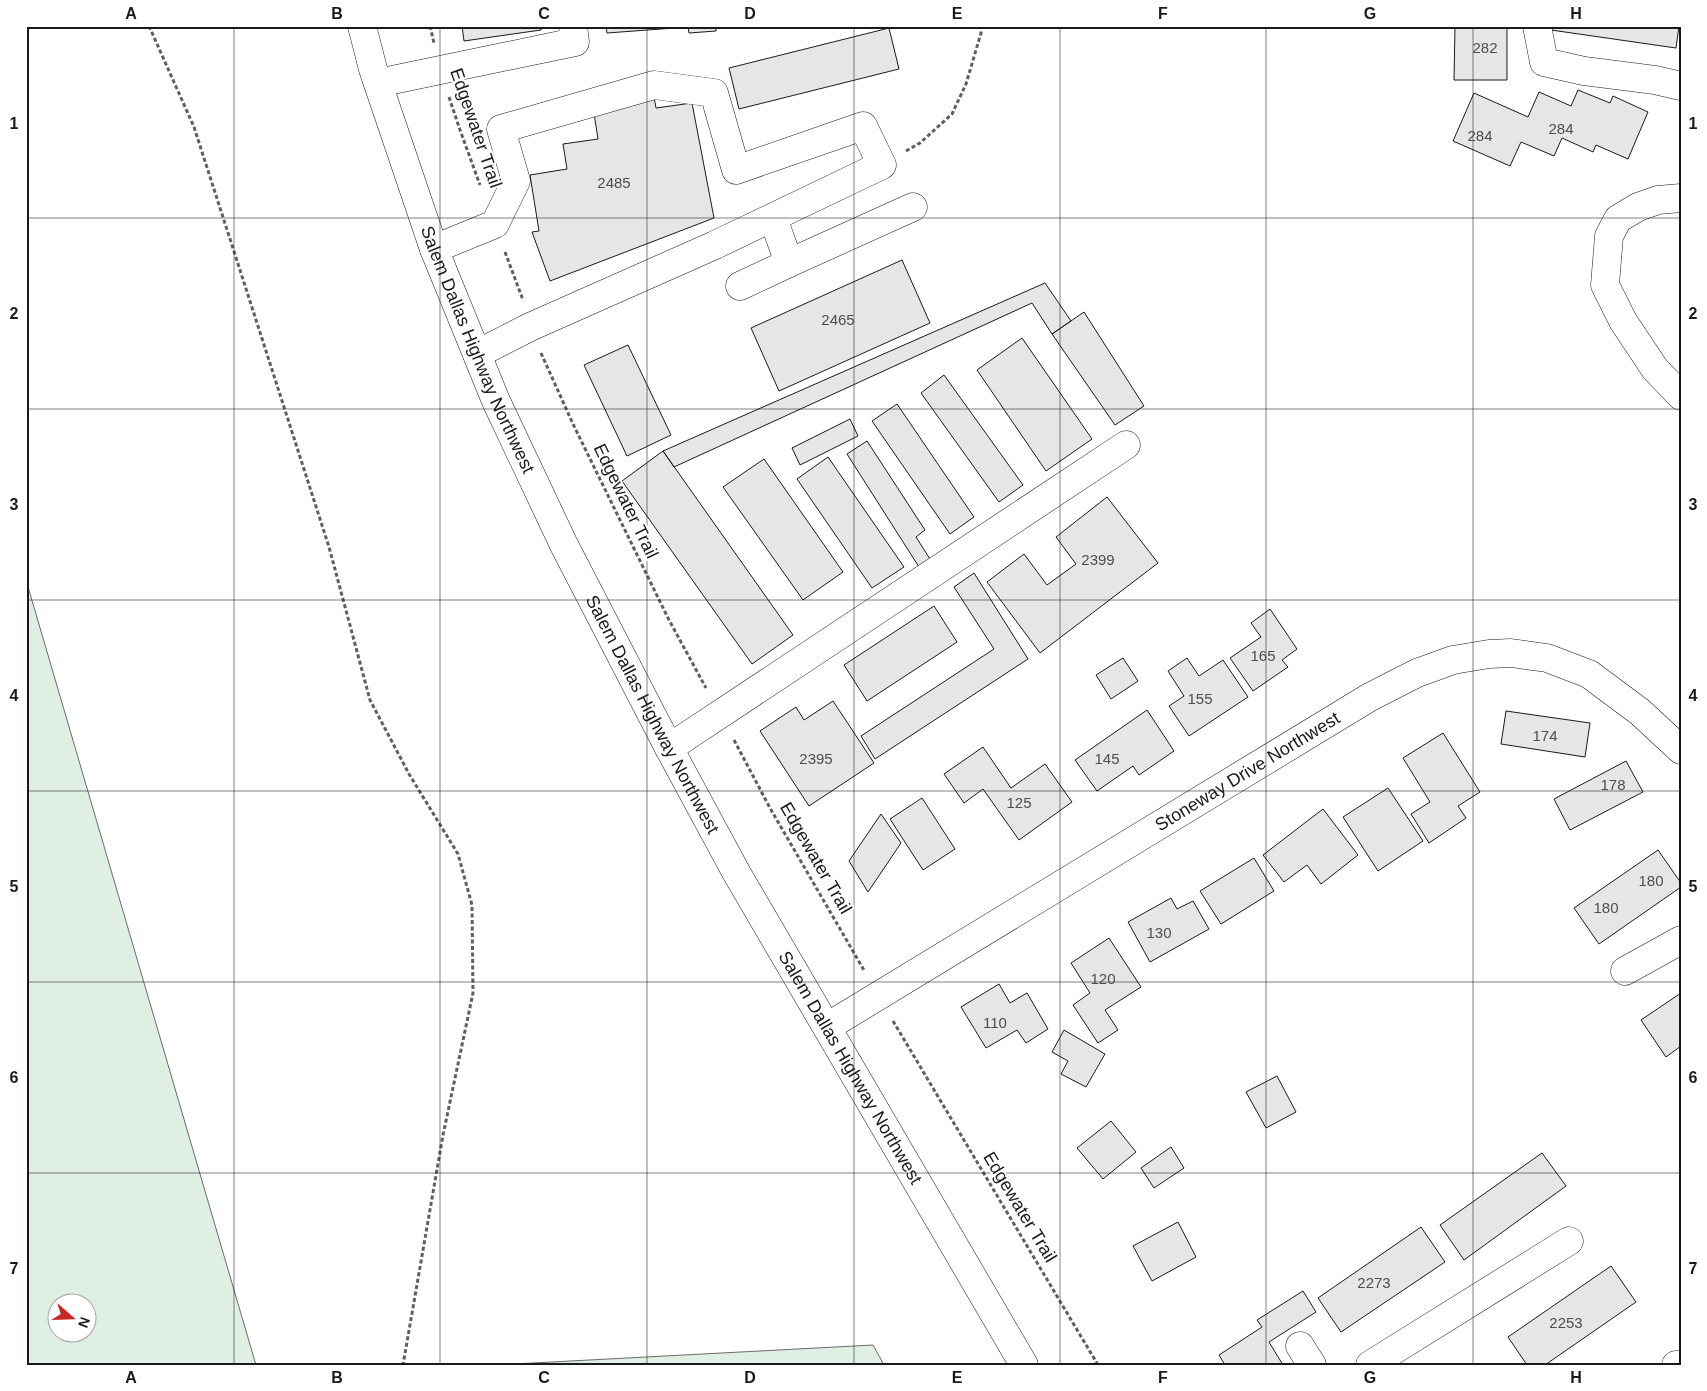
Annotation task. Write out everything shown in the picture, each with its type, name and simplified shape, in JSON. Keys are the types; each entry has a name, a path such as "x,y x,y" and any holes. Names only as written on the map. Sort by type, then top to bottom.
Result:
{"main road":[{"name":"Salem Dallas Highway Northwest","path":"362,26 378,83 434,249 496,401 564,545 669,748 736,872 1024,1365"},
{"path":"378,83 575,42 573,26"},
{"path":"1538,26 1544,62 1584,71 1655,80 1681,86"},
{"path":"434,249 495,224 516,181 501,129 654,85 714,93 736,170 863,126 882,165 715,246 530,327 477,354"},
{"path":"1681,198 1658,200 1638,207 1618,219 1610,236 1605,285 1623,320 1655,369 1681,396"},
{"path":"740,286 912,207"},
{"path":"772,218 789,263"},
{"path":"669,748 1126,445"},
{"name":"Stoneway Drive Northwest","path":"827,1027 1354,707 1417,673 1453,660 1488,654 1511,654 1547,658 1589,674 1640,712 1681,750"},
{"path":"1625,972 1681,940"},
{"path":"1370,1365 1569,1242"},
{"path":"1676,1365 1681,1365"}],"path":[{"path":"149,26 197,136 329,547 370,700 409,774 458,854 472,905 472,993 443,1135 403,1365"},
{"name":"Edgewater Trail","path":"430,26 460,130 526,308 530,327 573,424 669,620 770,808 860,961"},
{"path":"882,165 920,143 952,114 966,84 981,33 981,26"},
{"name":"Edgewater Trail","path":"903,1038 1098,1365"}],"green space":[{"path":"26,580 256,1365 26,1365"},
{"path":"873,1345 884,1365 495,1365"}],"building":[{"path":"462,26 541,26 541,30 464,41"},
{"path":"606,26 716,26 716,31 689,33 688,27 607,33"},
{"path":"1455,26 1507,26 1507,80 1454,80"},
{"path":"1552,26 1679,26 1676,48 1551,30"},
{"path":"889,28 899,69 739,109 729,68"},
{"path":"1578,90 1610,103 1613,96 1648,112 1628,159 1596,145 1593,152 1562,138 1554,156 1521,142 1510,166 1453,141 1474,93 1528,117 1539,92 1571,106"},
{"path":"654,97 656,108 692,103 714,218 550,281 532,232 539,231 530,175 567,169 563,144 598,139 593,107"},
{"path":"902,260 930,323 779,391 751,328"},
{"path":"1045,283 1071,321 1052,334 1032,303 674,467 663,451"},
{"path":"1084,312 1144,406 1115,425 1052,334"},
{"path":"1022,338 1092,439 1046,471 977,370"},
{"path":"628,345 671,435 627,456 584,365"},
{"path":"944,375 1023,485 999,502 921,393"},
{"path":"897,404 974,517 950,534 872,421"},
{"path":"850,419 858,436 800,465 792,448"},
{"path":"867,441 925,530 916,537 930,559 919,567 847,454"},
{"path":"663,451 793,635 752,664 622,481"},
{"path":"828,457 904,567 872,588 797,479"},
{"path":"764,459 843,572 803,600 723,487"},
{"path":"1107,497 1158,563 1040,653 987,582 1024,554 1047,585 1076,564 1056,537"},
{"path":"974,573 1028,659 875,759 861,736 994,649 954,587"},
{"path":"934,606 957,642 867,701 844,665"},
{"path":"1270,609 1297,649 1282,660 1288,667 1253,691 1230,658 1261,637 1251,623"},
{"path":"1123,658 1138,681 1111,699 1096,675"},
{"path":"1187,658 1199,676 1223,660 1248,697 1189,736 1169,706 1184,696 1168,671"},
{"path":"833,701 874,763 809,806 760,731 796,707 804,720"},
{"path":"1147,710 1174,751 1139,775 1133,766 1097,791 1075,760"},
{"path":"1506,711 1590,723 1585,757 1501,744"},
{"path":"1443,733 1480,792 1458,806 1466,818 1429,843 1411,814 1430,802 1403,758"},
{"path":"983,747 1011,788 1045,764 1072,802 1019,840 983,789 964,803 944,774"},
{"path":"1626,761 1643,792 1570,830 1554,799"},
{"path":"1388,788 1423,841 1378,871 1343,817"},
{"path":"922,798 955,849 923,870 890,819"},
{"path":"1323,809 1358,855 1321,884 1307,865 1284,882 1263,855"},
{"path":"881,814 901,843 868,892 849,861"},
{"path":"1658,850 1681,883 1681,887 1599,944 1574,908"},
{"path":"1254,858 1274,891 1221,924 1200,891"},
{"path":"1171,898 1177,909 1193,901 1209,929 1150,962 1128,922"},
{"path":"1109,938 1141,987 1105,1010 1118,1030 1098,1043 1073,1005 1090,993 1071,963"},
{"path":"999,984 1010,1003 1027,993 1048,1029 1026,1043 1017,1030 986,1048 961,1007"},
{"path":"1681,993 1681,1046 1666,1057 1641,1020"},
{"path":"1064,1030 1105,1054 1086,1087 1061,1074 1068,1061 1052,1052"},
{"path":"1277,1076 1296,1112 1266,1128 1246,1092"},
{"path":"1111,1121 1136,1152 1103,1179 1077,1148"},
{"path":"1171,1147 1184,1168 1154,1188 1141,1168"},
{"path":"1542,1153 1566,1186 1464,1260 1440,1225"},
{"path":"1178,1222 1196,1257 1152,1281 1133,1246"},
{"path":"1421,1227 1445,1262 1341,1332 1318,1298"},
{"path":"1611,1266 1636,1302 1545,1365 1527,1365 1508,1337"},
{"path":"1303,1291 1316,1312 1269,1342 1283,1365 1225,1365 1219,1355 1262,1327 1257,1320"}]}
